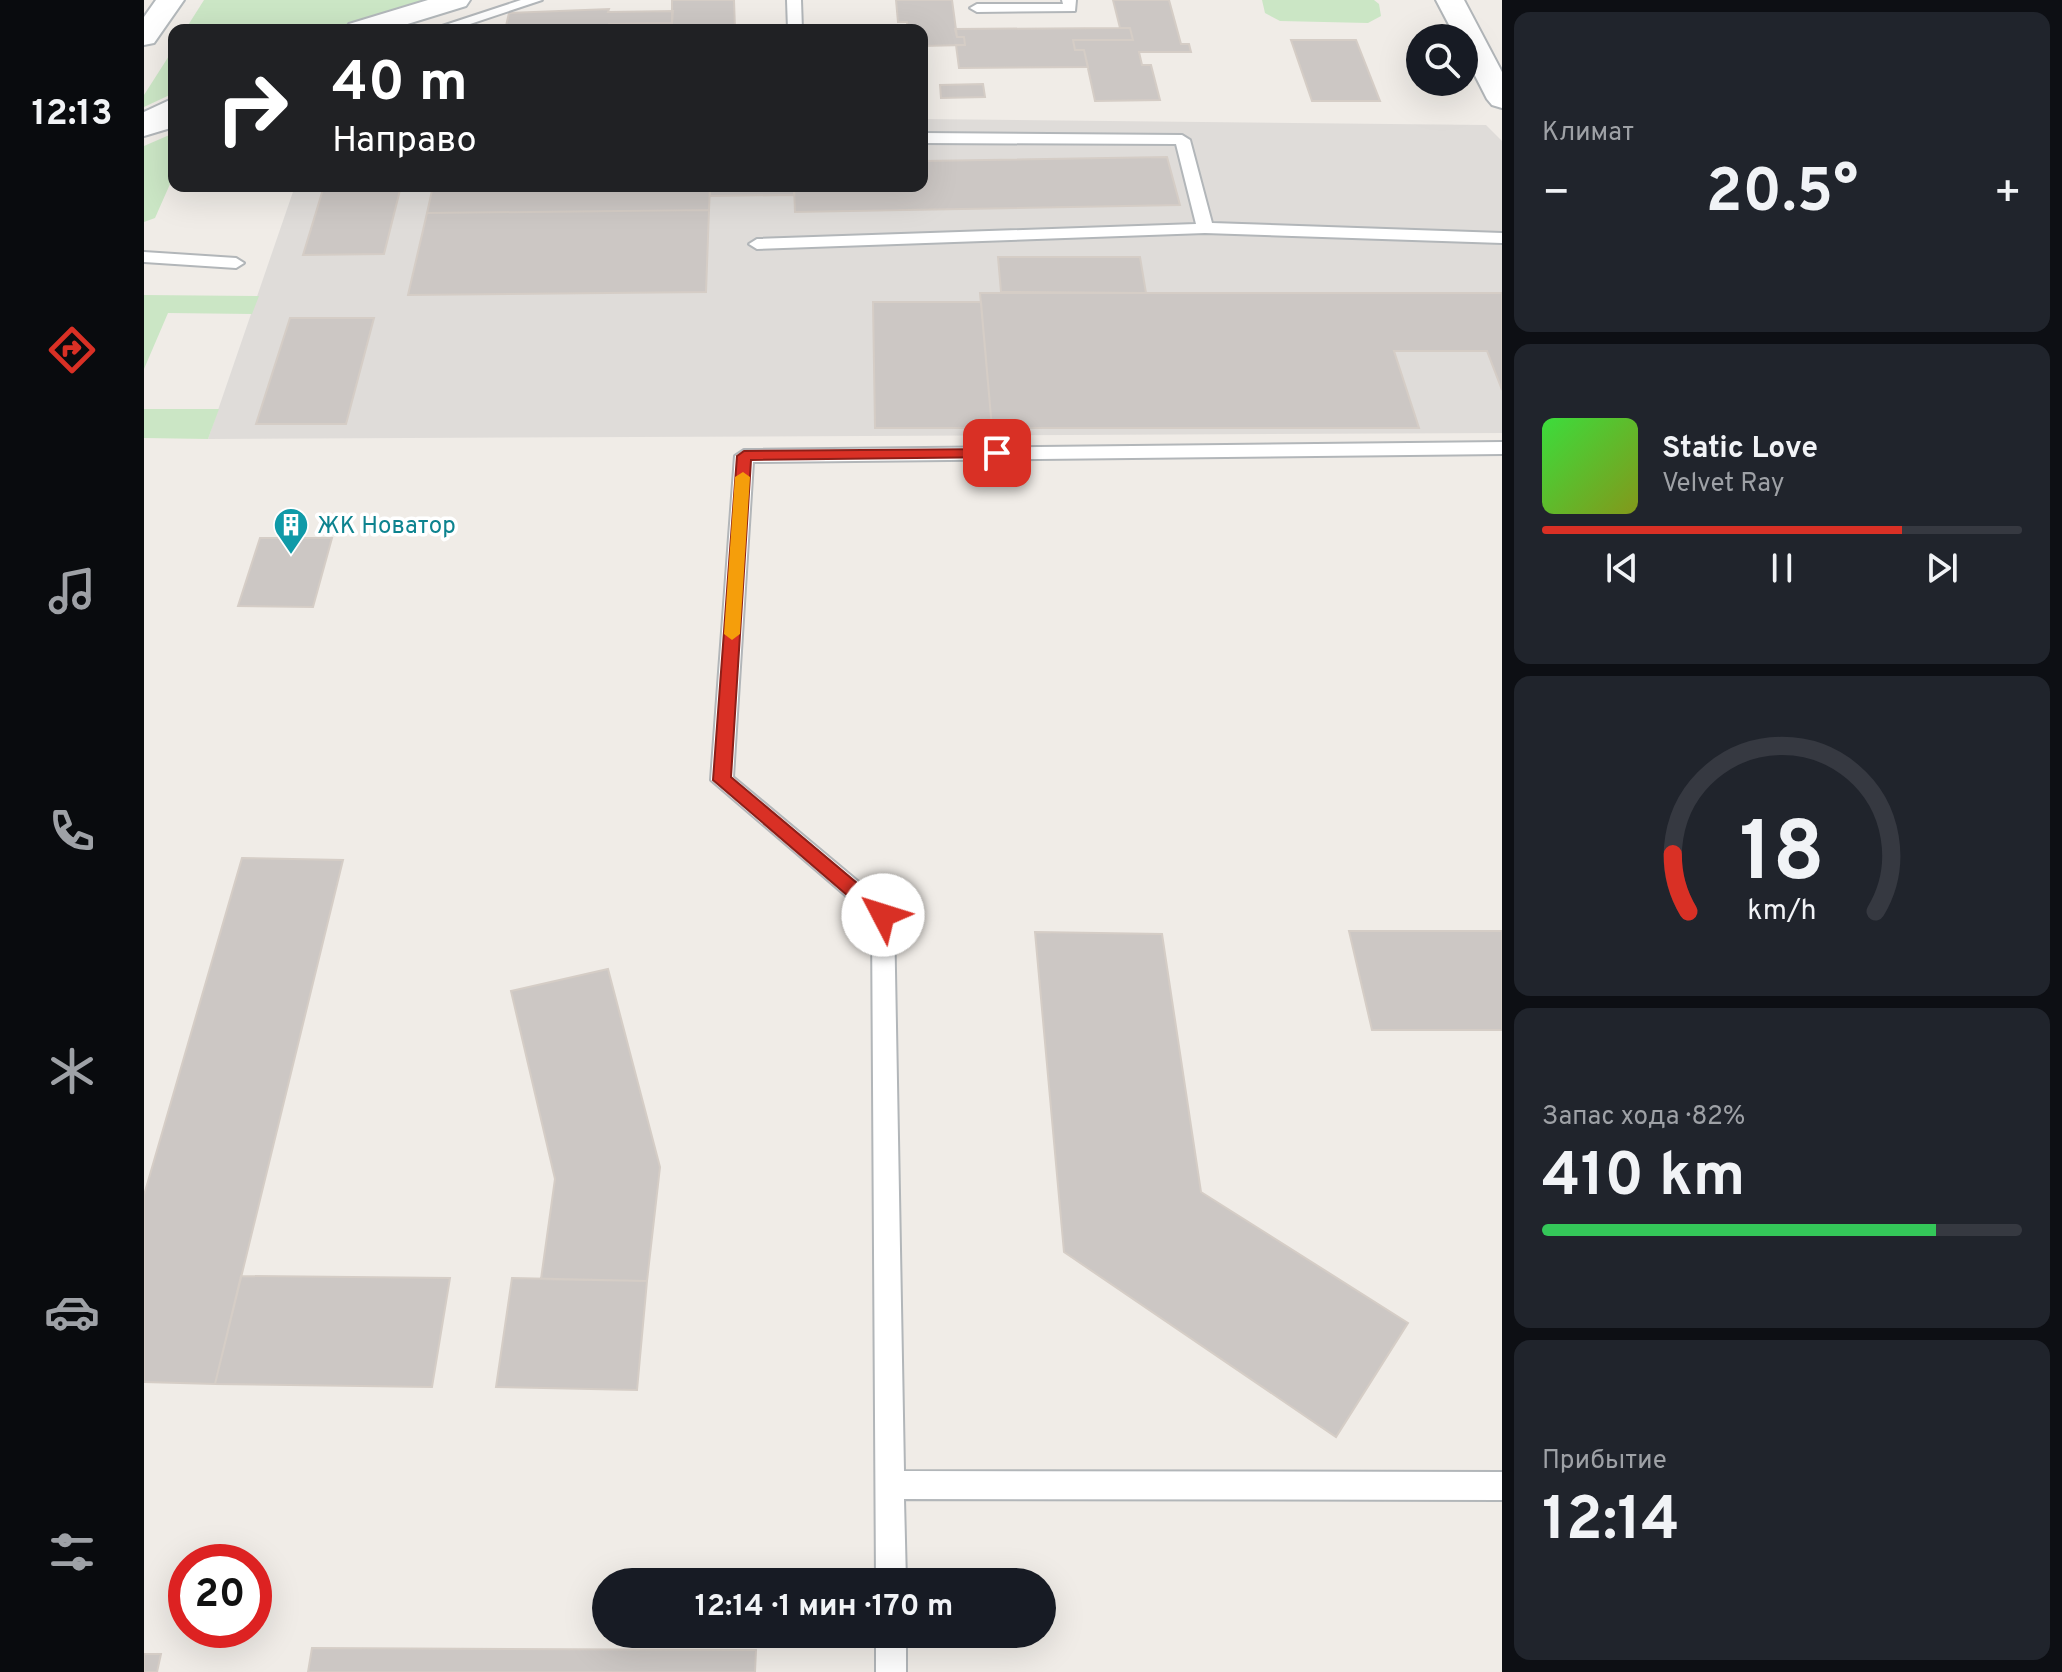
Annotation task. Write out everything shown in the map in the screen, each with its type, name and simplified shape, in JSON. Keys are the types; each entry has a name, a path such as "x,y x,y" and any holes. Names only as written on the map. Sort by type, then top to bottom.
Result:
{"main road":[{"path":"144,37 170,0"},
{"path":"1450,0 1494,68 1502,99"},
{"path":"392,24 457,12"},
{"path":"144,125 168,111"}],"lane":[{"path":"457,12 535,0"},
{"path":"794,0 795,24"},
{"path":"977,8 1070,8 1069,0"},
{"path":"144,132 168,124"},
{"path":"928,138 1182,140 1205,228"},
{"path":"757,244 1205,228 1502,238"},
{"path":"144,257 236,263"},
{"path":"891,1568 883,915 722,780 744,456 1502,448"},
{"path":"891,1485 1502,1486"},
{"path":"891,1648 891,1672"}],"shaded area":[{"path":"928,119 1486,125 1502,141 1502,433 208,439 293,192 928,192"}],"green space":[{"path":"204,0 425,0 350,24 189,24"},
{"path":"1262,0 1374,0 1379,4 1381,16 1368,23 1280,21 1265,13"},
{"path":"168,57 168,96 144,107 144,95"},
{"path":"168,136 168,189 155,218 144,222 144,146"},
{"path":"144,295 259,296 252,314 168,313 144,369"},
{"path":"144,409 219,409 208,439 144,438"}],"building":[{"path":"672,0 734,0 735,24 672,24"},
{"path":"896,0 952,0 957,37 964,37 965,45 928,46 928,24 898,22"},
{"path":"1113,0 1169,0 1181,44 1189,44 1191,52 1139,52 1142,65 1151,65 1160,100 1095,101 1084,50 1075,50 1073,40 1133,40 1130,28 1120,28"},
{"path":"609,9 608,12 673,11 672,23 609,24 506,24 509,13"},
{"path":"1130,28 1133,40 1073,40 1075,50 1084,50 1088,67 959,68 956,45 965,45 964,37 957,37 955,29"},
{"path":"1291,40 1356,40 1380,101 1312,101"},
{"path":"983,84 985,97 941,98 940,85"},
{"path":"1167,157 1180,205 795,212 794,192 928,192 928,161"},
{"path":"322,192 400,192 384,254 303,255"},
{"path":"432,192 710,192 709,210 427,213"},
{"path":"710,192 794,192 794,195 710,196"},
{"path":"709,210 706,292 408,295 427,213"},
{"path":"998,257 1140,257 1146,293 1001,292"},
{"path":"980,293 1502,293 1502,390 1487,351 1394,351 1419,428 992,428"},
{"path":"873,302 981,302 992,428 875,428"},
{"path":"290,318 374,318 346,424 256,424"},
{"name":"ЖК Новатор","path":"260,538 332,538 313,607 238,606"},
{"path":"242,858 343,860 215,1384 144,1382 144,1195"},
{"path":"1349,931 1502,931 1502,1030 1372,1030"},
{"path":"1035,932 1162,934 1201,1192 1408,1323 1336,1437 1064,1252"},
{"path":"608,969 660,1167 647,1281 541,1279 555,1179 511,991"},
{"path":"241,1276 450,1278 432,1387 215,1384"},
{"path":"512,1278 647,1281 637,1390 496,1387"},
{"path":"312,1648 756,1650 755,1672 308,1672"},
{"path":"312,1648 756,1650 755,1672 308,1672"},
{"path":"144,1654 161,1654 157,1672 144,1672"},
{"path":"144,1654 161,1654 157,1672 144,1672"}],"slow traffic":[{"path":"732,634 743,477"}],"place":[{"name":"ЖК Новатор","path":"291,556"}],"route":[{"path":"883,915 722,780 744,456 997,453"}]}
